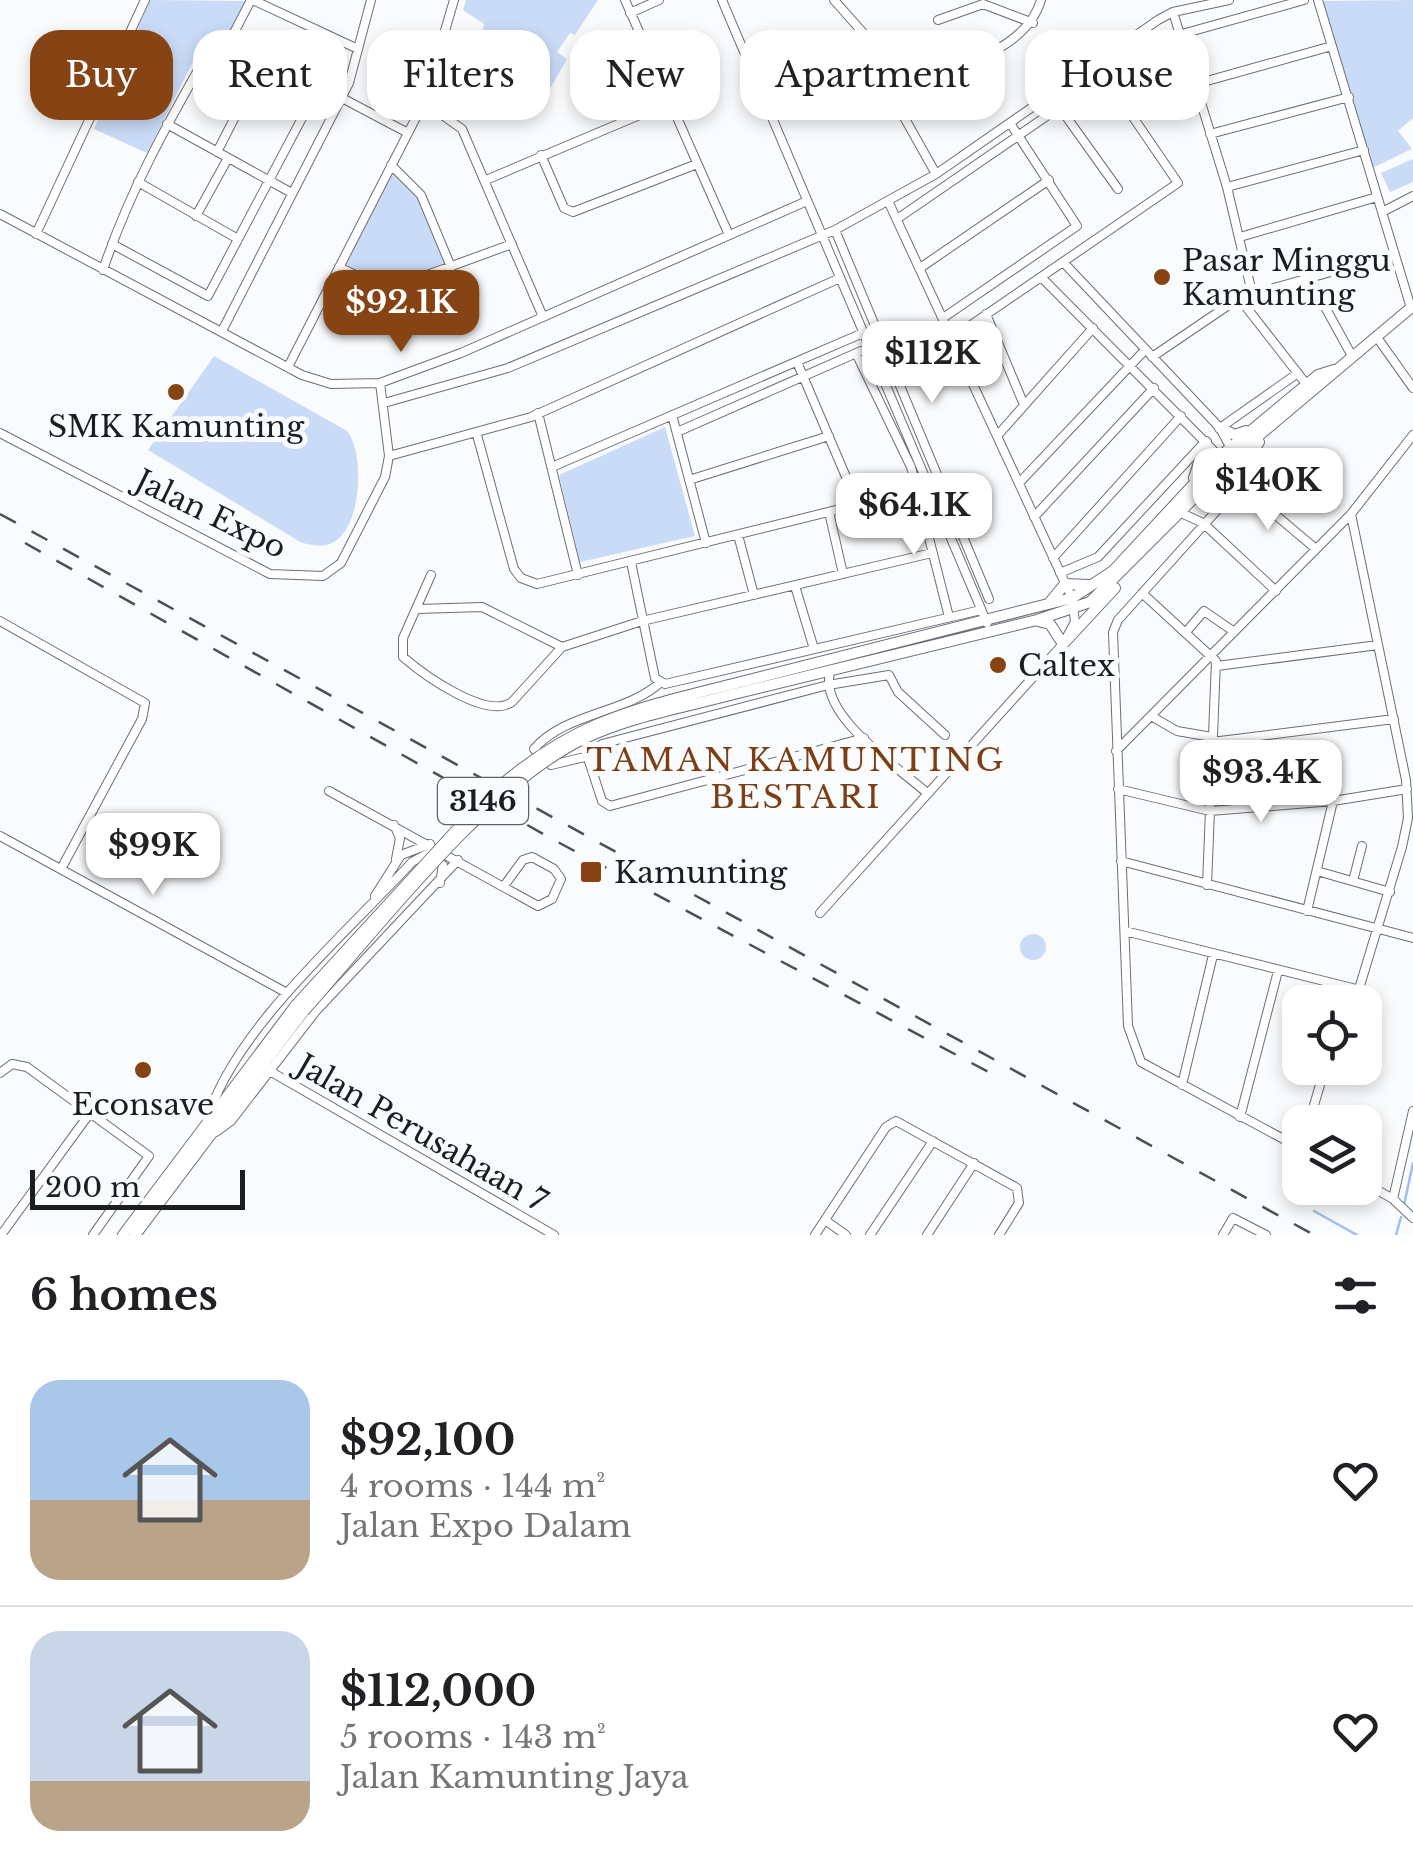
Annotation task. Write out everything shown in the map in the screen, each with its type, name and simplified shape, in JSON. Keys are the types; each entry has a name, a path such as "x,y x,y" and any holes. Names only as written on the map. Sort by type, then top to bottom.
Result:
{"main road":[{"name":"3146","path":"1231,453 1291,410 1412,307"},
{"name":"3146","path":"729,690 829,679 1045,606 1074,604 1254,427 1307,385 1335,370"},
{"path":"1244,483 1251,452 1291,410"},
{"path":"1220,428 1235,436 1254,427"},
{"path":"1161,517 1193,478 1206,442"},
{"name":"3146","path":"123,1235 207,1122 300,1008 524,776 582,739 618,724 729,690 988,627 1036,620 1102,594 1222,462"},
{"path":"1036,620 1050,624 1064,644 1102,605 1123,572"},
{"path":"1045,606 1063,578 1082,587 1102,580"},
{"name":"3146","path":"135,1235 300,1008"}],"street":[{"path":"36,234 72,165 146,0"},
{"path":"235,30 252,0 358,49"},
{"path":"278,11 282,0"},
{"path":"347,83 371,0"},
{"path":"445,30 454,0"},
{"path":"626,0 637,30"},
{"path":"630,13 659,0"},
{"path":"722,0 988,627"},
{"path":"834,0 861,30"},
{"path":"1005,46 1033,24 1041,0"},
{"path":"1146,30 1173,12 1230,0"},
{"path":"1196,30 1304,0"},
{"path":"1318,0 1412,307"},
{"path":"938,20 983,4 1033,24"},
{"path":"1173,12 1180,30"},
{"path":"1209,80 1332,46"},
{"path":"103,270 138,182 193,79"},
{"path":"1210,134 1349,96"},
{"path":"347,101 408,134"},
{"path":"384,403 508,368 835,230 890,203 1025,113"},
{"path":"217,152 233,120"},
{"path":"112,244 208,296 300,120"},
{"path":"222,330 330,120"},
{"path":"288,367 415,120"},
{"path":"453,120 486,180 543,316"},
{"path":"486,180 626,120"},
{"path":"676,120 729,235"},
{"path":"906,120 936,174"},
{"path":"897,220 1044,120"},
{"path":"1069,120 1118,189"},
{"path":"952,338 1178,183 1134,120"},
{"path":"1206,120 1227,187 1252,294"},
{"path":"167,124 290,192"},
{"path":"943,318 1076,226 1050,180 1010,124"},
{"path":"1227,187 1364,150"},
{"path":"541,155 564,208 573,212 697,164"},
{"path":"196,216 228,158"},
{"path":"391,165 420,194 452,267"},
{"path":"920,268 1050,180"},
{"path":"138,182 238,240"},
{"path":"1384,212 1413,196"},
{"path":"1240,237 1378,197"},
{"path":"0,214 288,367 332,384 380,383 807,202"},
{"path":"820,913 1064,644 1075,622 1074,604 1063,578 890,203"},
{"path":"835,230 989,599"},
{"path":"340,266 386,287 512,244"},
{"path":"1018,483 1130,364 1148,353 1239,298 1394,254"},
{"path":"1062,262 1220,428 1244,483"},
{"path":"1056,291 1075,276"},
{"path":"1308,276 1352,356"},
{"path":"1041,277 1154,388 1222,462 1316,549"},
{"path":"389,456 477,435 538,414 840,278"},
{"path":"1239,298 1307,385"},
{"path":"986,314 1024,406"},
{"path":"997,436 1093,328"},
{"path":"552,467 863,333"},
{"path":"1376,336 1413,388"},
{"path":"677,432 869,347"},
{"path":"856,353 911,467 949,618"},
{"path":"797,362 858,505"},
{"path":"1220,428 1298,373"},
{"name":"Jalan Expo","path":"0,433 172,525 282,576 324,576 342,563 373,507 389,456 380,383"},
{"path":"1034,517 1154,388"},
{"path":"538,414 578,575"},
{"path":"672,416 706,543"},
{"path":"1053,558 1181,416"},
{"path":"477,435 514,568 521,578 537,584 917,490 942,479"},
{"path":"1116,751 1350,514 1413,435"},
{"path":"689,480 828,436"},
{"path":"1063,578 1098,557 1206,442"},
{"path":"1244,483 1142,593 1113,632 1128,1026 1135,1054 1182,1085 1282,1139"},
{"path":"829,512 844,574"},
{"path":"1179,512 1204,523 1276,591"},
{"path":"1350,514 1394,718 1407,789 1408,818 1362,985"},
{"path":"738,535 754,595"},
{"path":"431,575 403,638 404,657 485,708 504,708 562,647 642,621 932,553"},
{"path":"631,562 642,621 660,682"},
{"path":"795,586 814,649"},
{"path":"1142,593 1211,654 1217,666 1206,885"},
{"path":"418,609 482,607 562,647"},
{"path":"944,735 898,692 888,676 829,679 602,744 589,756 551,764 534,749 582,719 640,696 660,682 981,610"},
{"path":"1186,632 1204,612 1233,631"},
{"path":"0,621 145,703 142,719 61,869"},
{"path":"1217,666 1378,645"},
{"path":"829,679 838,712 927,793"},
{"path":"1151,716 1177,731 1212,740 1394,718"},
{"path":"589,756 602,801 610,806 864,738"},
{"path":"1118,789 1210,811 1333,801 1407,789"},
{"path":"329,791 431,844 504,886 543,906 552,899 560,880 554,869 532,858 523,860 504,886"},
{"path":"1307,911 1333,801"},
{"path":"365,913 400,846 394,825"},
{"path":"0,836 288,993"},
{"path":"394,863 409,848 431,844"},
{"path":"1354,881 1362,846"},
{"path":"207,1122 216,1091 288,993 420,856 435,857 442,865 440,882"},
{"path":"205,1140 231,1121 268,1070 396,924 458,860"},
{"path":"1121,861 1413,938"},
{"path":"440,882 456,872 474,869"},
{"path":"1317,871 1390,892"},
{"path":"1125,931 1338,985"},
{"path":"1182,1085 1213,955"},
{"path":"1240,1117 1278,971"},
{"path":"0,1073 12,1064 27,1067 149,1156 93,1235"},
{"name":"Jalan Perusahaan 7","path":"268,1070 554,1235"},
{"path":"1393,1199 1413,1111"},
{"path":"1,1235 90,1113"},
{"path":"815,1235 890,1123 900,1122 1020,1192 1019,1202 999,1235"},
{"path":"870,1235 933,1141"},
{"path":"926,1235 974,1163"},
{"path":"1382,1193 1413,1218"},
{"path":"1224,1235 1233,1218 1266,1235"},
{"path":"825,1220 846,1235"}],"shaded area":[{"path":"150,0 247,1 232,30 193,30 193,62 173,101 173,30 137,30"},
{"path":"466,0 598,0 578,30 570,30 557,52 567,59 551,87 550,30 483,30 484,24 463,10"},
{"path":"1413,0 1413,118 1398,131 1412,149 1368,170 1319,1"},
{"path":"98,120 164,120 147,153 94,129"},
{"path":"1413,159 1413,182 1390,192 1381,173"},
{"path":"392,172 415,192 449,261 407,277 386,279 344,263"},
{"path":"214,356 347,431 357,458 357,494 347,527 338,539 323,546 302,543 148,450"},
{"path":"665,427 695,536 580,562 559,475"},
{"path":"1033,934 1042,938 1046,947 1042,956 1033,960 1024,956 1020,947 1024,938"}],"waterway":[{"path":"1404,1205 1413,1163"},
{"path":"1314,1211 1357,1235"},
{"path":"1396,1235 1401,1217"}],"railway":[{"path":"0,514 1314,1235"},
{"path":"25,543 554,840 994,1075"}],"place":[{"name":"Pasar Minggu Kamunting","path":"1162,277"},
{"name":"SMK Kamunting","path":"176,392"},
{"name":"Caltex","path":"998,665"},
{"name":"Kamunting","path":"591,872"},
{"name":"Econsave","path":"143,1070"}],"district":[{"name":"TAMAN KAMUNTING BESTARI","path":"796,778"}]}
